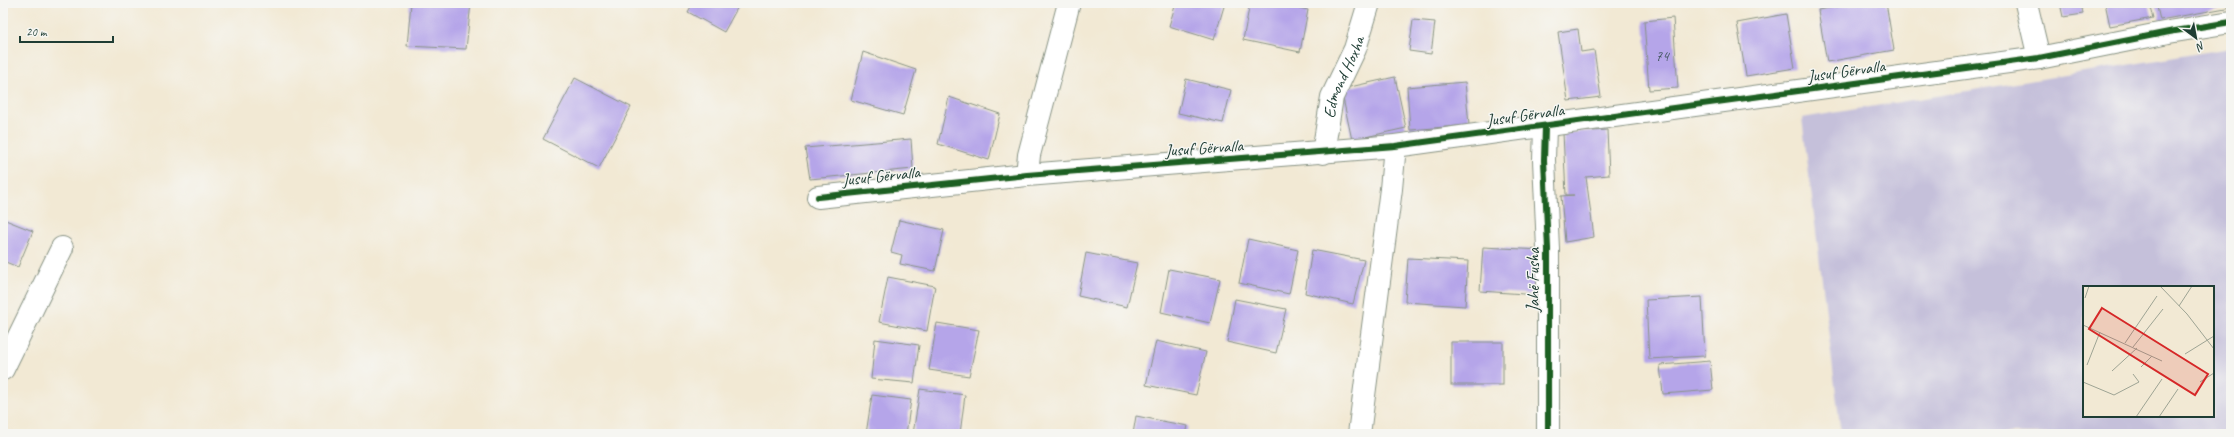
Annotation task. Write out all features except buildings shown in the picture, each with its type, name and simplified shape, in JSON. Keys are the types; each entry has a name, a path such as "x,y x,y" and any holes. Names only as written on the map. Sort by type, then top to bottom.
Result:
{"street":[{"path":"1027,175 1029,155 1069,3"},
{"name":"Edmond Hoxha","path":"1323,154 1332,98 1355,49 1369,3"},
{"path":"2026,3 2039,58"},
{"name":"Jusuf Gërvalla","path":"818,197 1027,175 1323,154 1395,146 1545,127 2039,58 2169,32 2231,22"},
{"name":"Jahë Fusha","path":"1545,127 1544,160 1548,249 1548,434"},
{"path":"1360,434 1391,189 1395,146"},
{"path":"3,369 62,248"}],"shaded area":[{"path":"2231,48 2231,434 1841,434 1802,118"}],"cycle path":[{"path":"818,197 1027,175 1395,146 2039,58 2169,32 2231,22"},
{"path":"1545,127 1544,160 1548,249 1548,434"}]}
